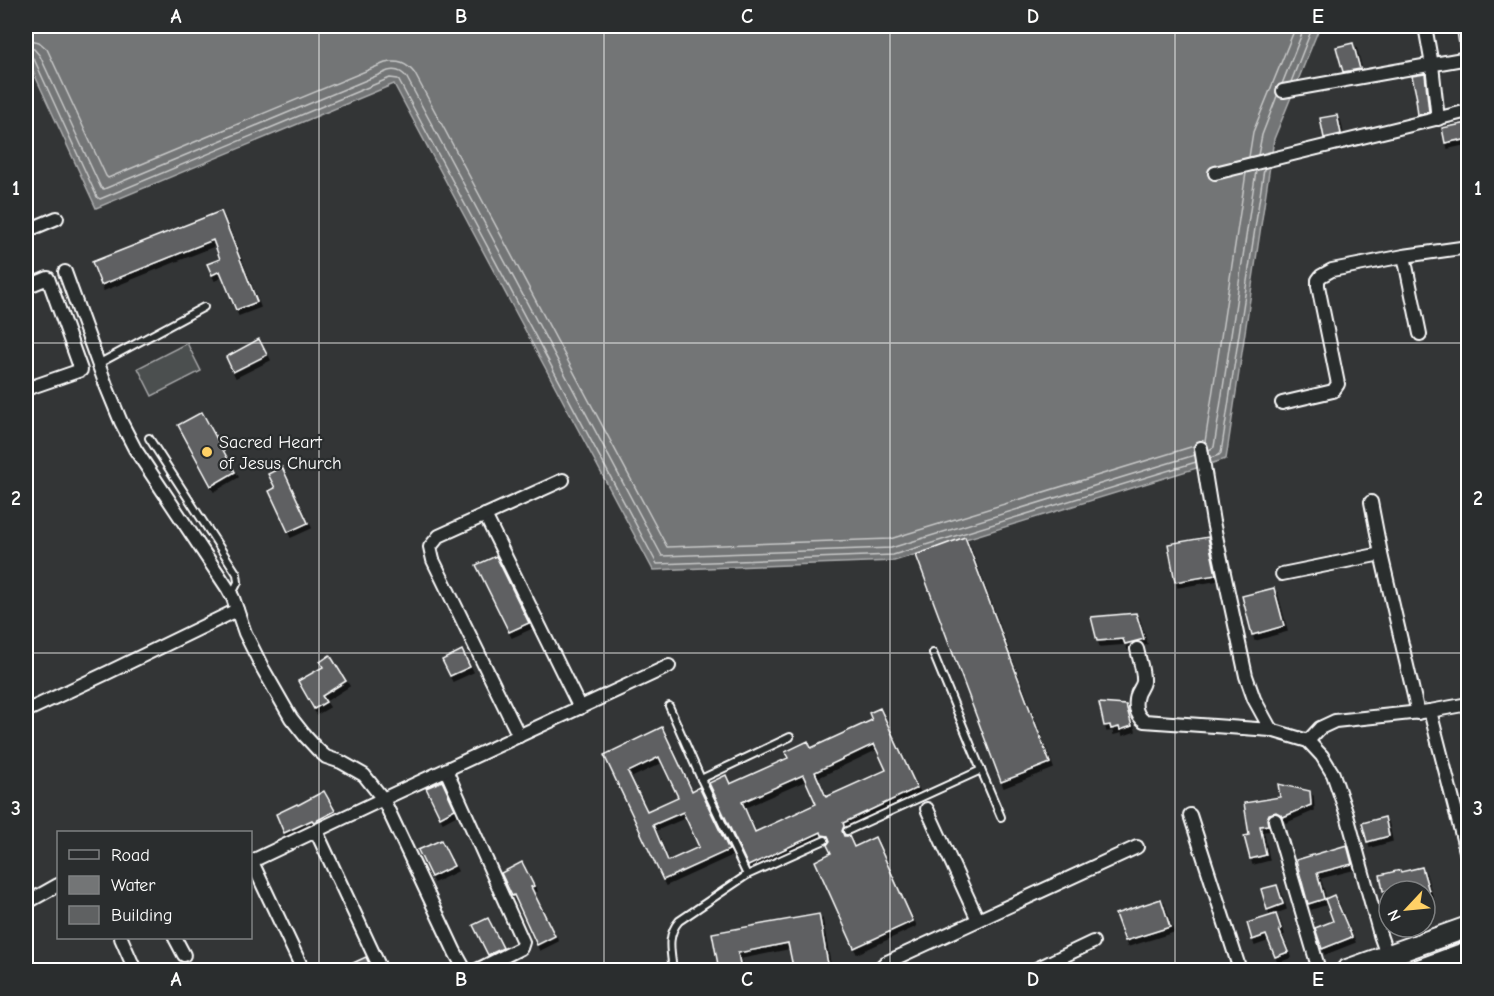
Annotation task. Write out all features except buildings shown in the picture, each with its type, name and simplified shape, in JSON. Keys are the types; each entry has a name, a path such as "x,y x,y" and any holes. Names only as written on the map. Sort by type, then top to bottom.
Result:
{"main road":[{"path":"1347,970 1468,927"},
{"path":"1419,970 1442,966 1468,952"}],"street":[{"path":"1425,26 1438,119"},
{"path":"1283,91 1468,58"},
{"path":"1215,173 1468,111"},
{"path":"26,231 57,218"},
{"path":"1282,403 1333,391 1338,384 1318,286 1321,276 1332,270 1468,247"},
{"path":"1404,256 1420,334"},
{"path":"64,272 121,422 135,449 232,595 245,633 263,669 306,737 326,757 341,762 364,775 383,799 465,970"},
{"path":"26,287 48,278 81,370 26,389"},
{"path":"78,361 97,360"},
{"path":"1201,448 1213,522 1246,676 1254,699 1271,730"},
{"path":"519,736 433,560 430,547 439,536 563,480"},
{"path":"1371,502 1381,554 1424,712 1468,859"},
{"path":"485,515 580,708"},
{"path":"1282,574 1381,554"},
{"path":"26,711 237,610"},
{"path":"1137,649 1143,681 1136,706 1137,713 1144,721 1271,730 1308,741 1322,756 1333,774 1347,815 1387,955"},
{"path":"252,862 669,666"},
{"path":"1308,741 1320,728 1335,721 1424,712 1468,704"},
{"path":"446,770 523,942 519,949 477,970"},
{"path":"927,809 978,920"},
{"path":"1190,815 1240,970"},
{"path":"1275,819 1319,970"},
{"path":"316,831 381,970"},
{"path":"880,970 885,963 1137,847"},
{"path":"252,864 303,970"},
{"path":"26,903 57,886"},
{"path":"121,939 135,970"},
{"path":"176,939 184,955"},
{"path":"1034,970 1093,942"}],"lane":[{"path":"97,360 204,307"},
{"path":"148,438 237,574 238,582 232,595"},
{"path":"933,653 1001,817"},
{"path":"669,706 747,875"},
{"path":"701,779 790,737"},
{"path":"847,831 981,770"},
{"path":"673,970 670,943 672,933 676,924 684,917 747,875 825,840"}],"shaded area":[{"path":"187,343 201,371 152,396 138,368"}],"water":[{"path":"26,26 1320,26 1274,139 1226,459 894,561 653,570 394,84 96,208 26,56"}],"place":[{"name":"Sacred Heart of Jesus Church","path":"207,452"}]}
